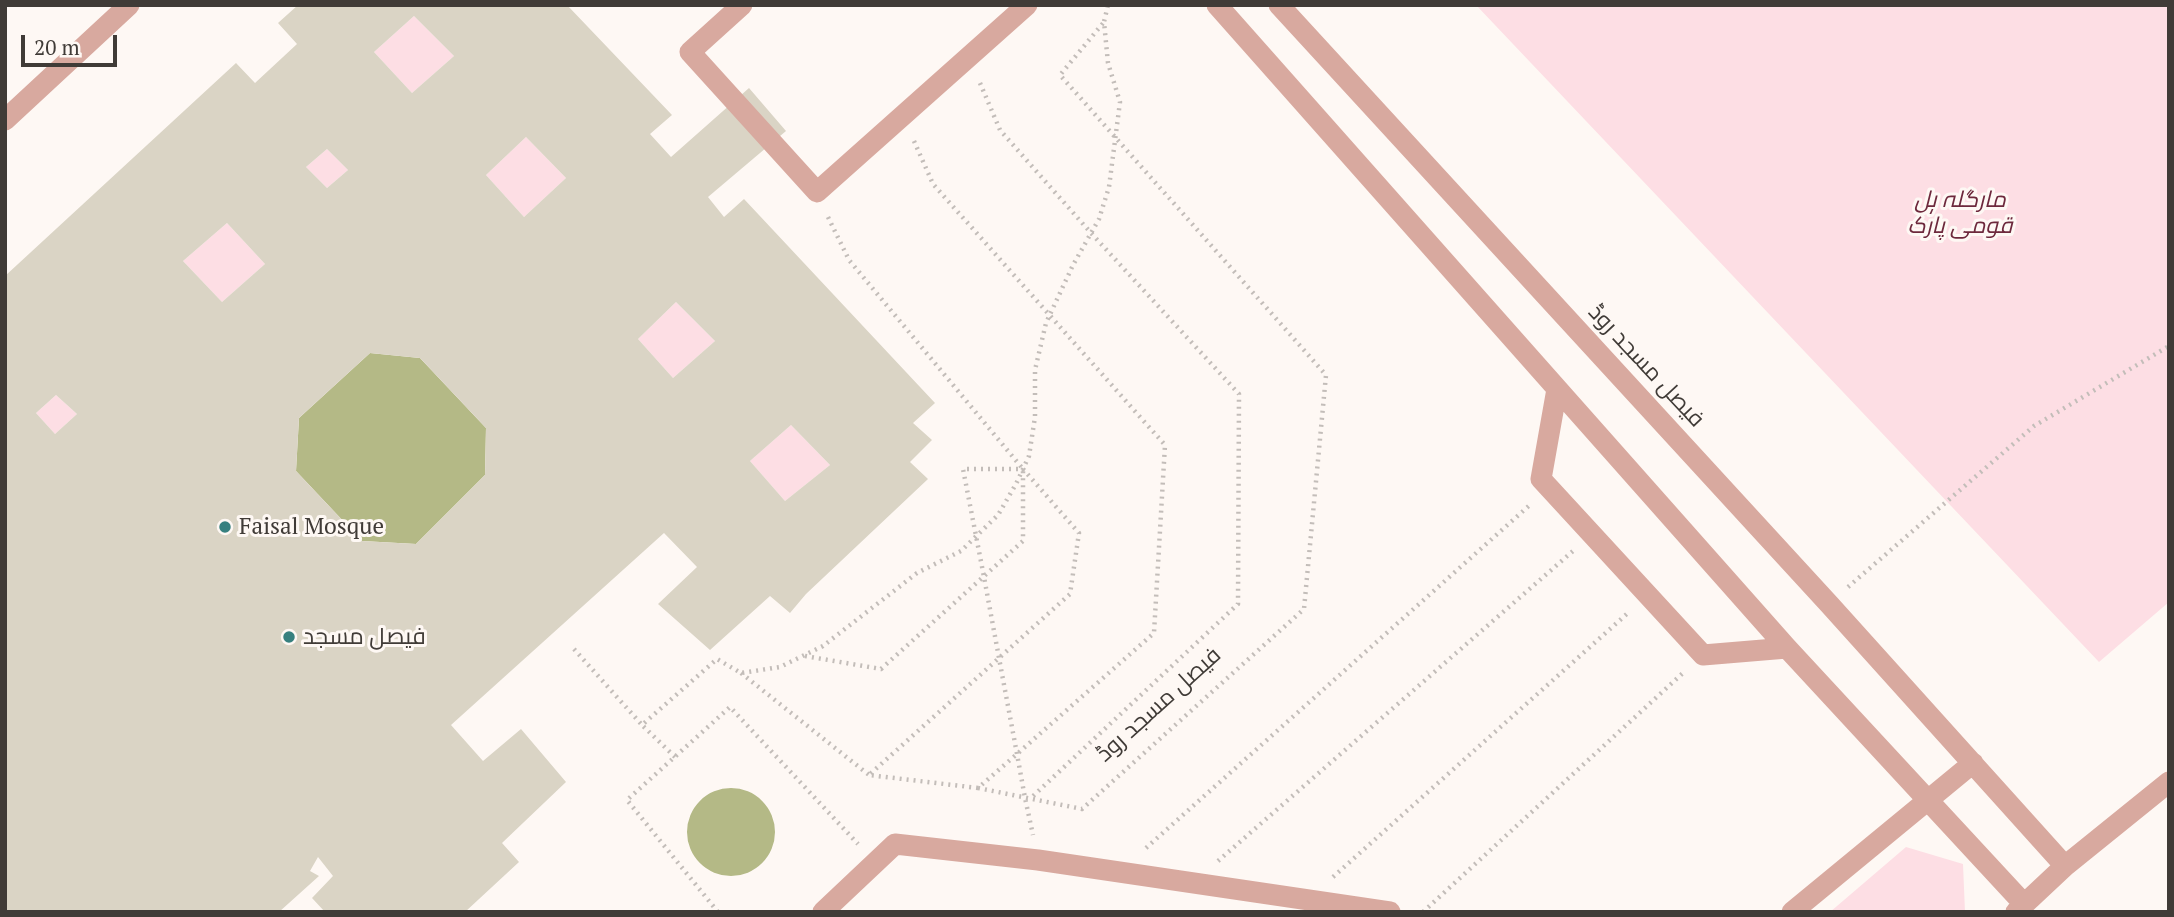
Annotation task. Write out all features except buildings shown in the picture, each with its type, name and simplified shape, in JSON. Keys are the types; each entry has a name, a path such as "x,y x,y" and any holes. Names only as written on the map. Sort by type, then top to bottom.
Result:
{"street":[{"path":"5,120 129,5"},
{"path":"742,5 690,52 817,192 1027,5"},
{"path":"1217,5 1787,648 1927,800 2020,908 2065,866 2169,782"},
{"name":"فیصل مسجد روڈ","path":"1279,5 1829,604 2065,866"},
{"path":"1557,389 1541,479 1703,655 1787,648"},
{"path":"1792,912 1973,763"},
{"path":"823,912 895,844 1119,872 1390,912"}],"path":[{"name":"فیصل مسجد روڈ","path":"741,673 780,667 823,646 917,573 961,551 998,515 1029,456 1035,417 1035,370 1049,315 1099,219 1109,187 1120,102 1108,63 1104,22 1108,5"},
{"name":"فیصل مسجد روڈ","path":"642,725 717,659 741,673 869,775 978,788 1083,809 1304,609 1326,375 1060,75 1104,22"},
{"path":"969,56 1000,130 1091,233"},
{"path":"902,116 933,184 1165,445 1154,632 978,788"},
{"path":"817,192 849,260 1079,533 1070,594 869,775"},
{"name":"فیصل مسجد روڈ","path":"1028,798 1238,604 1239,394 1091,233"},
{"path":"1829,604 2034,426 2169,346"},
{"path":"1023,469 963,469 1032,830"},
{"name":"فیصل مسجد روڈ","path":"804,656 881,669 1023,541 1023,469"},
{"path":"1119,872 1550,488"},
{"path":"1193,883 1592,534"},
{"path":"1307,900 1648,595"},
{"path":"574,649 642,725 675,757"},
{"path":"1423,912 1703,655"},
{"path":"718,912 627,800 730,707 875,863"}],"green space":[{"name":"مارگلہ ہل قومی پارک","path":"1476,5 2169,5 2169,602 2099,662"},
{"path":"414,16 454,56 412,93 374,52"},
{"path":"526,137 566,178 524,217 486,175"},
{"path":"327,149 348,170 327,188 306,167"},
{"path":"227,223 265,264 222,302 183,261"},
{"path":"676,302 715,341 673,378 638,339"},
{"path":"56,395 77,414 55,434 36,413"},
{"path":"791,425 830,465 785,501 750,461"},
{"path":"1906,847 1963,864 1965,912 1830,912"}],"shaded area":[{"path":"370,353 420,358 486,428 485,475 416,544 362,541 296,471 299,418"},
{"path":"731,788 748,792 762,801 771,815 775,832 771,849 762,863 748,872 731,876 714,872 700,863 691,849 687,832 691,815 700,801 714,792"}],"place":[{"name":"Faisal Mosque","path":"225,527"},
{"name":"فیصل مسجد","path":"289,637"}]}
